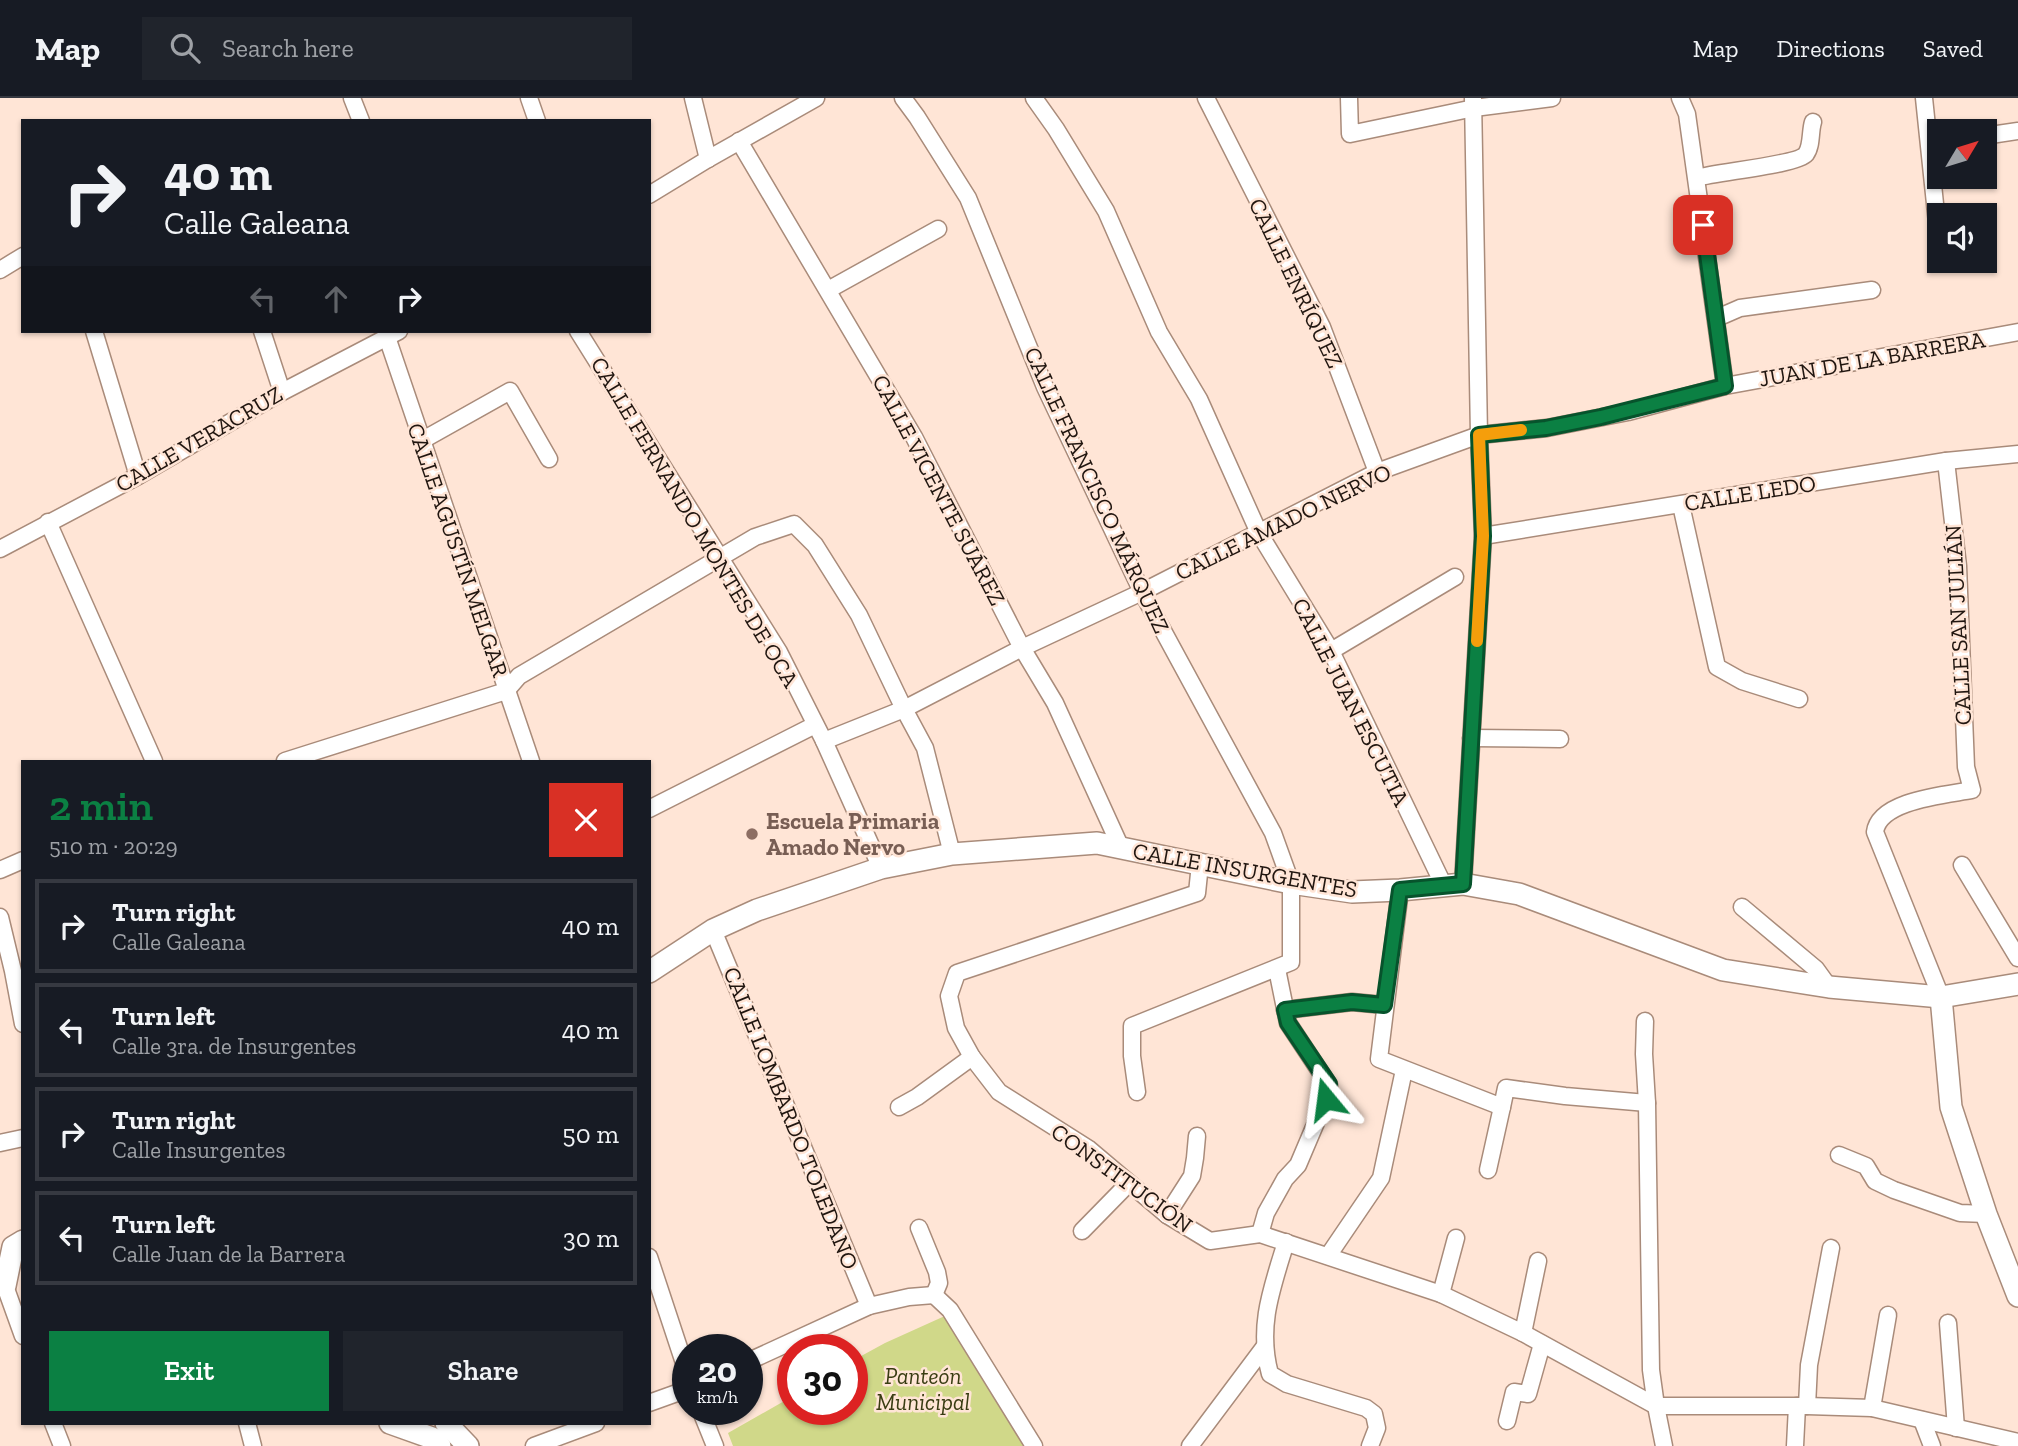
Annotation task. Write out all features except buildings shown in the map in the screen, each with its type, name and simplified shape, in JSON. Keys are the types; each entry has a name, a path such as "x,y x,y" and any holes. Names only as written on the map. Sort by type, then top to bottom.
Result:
{"main road":[{"name":"CALLE INSURGENTES","path":"651,971 713,930 757,910 881,868 952,854 1097,844 1292,883 1352,891 1453,885 1519,894 1723,970 1829,987 1941,996 2018,984"},
{"path":"1941,996 1951,1107 1986,1214 2018,1296"},
{"path":"7,1287 13,1247 21,1242"},
{"path":"396,1425 432,1438 440,1446"},
{"path":"448,1425 468,1446"}],"street":[{"path":"352,98 360,119"},
{"path":"529,98 536,119"},
{"path":"693,98 708,159"},
{"path":"651,194 816,98"},
{"name":"CALLE FRANCISCO MÁRQUEZ","path":"903,98 968,198 1045,387 1142,592 1273,832 1292,883"},
{"name":"CALLE JUAN ESCUTIA","path":"1034,98 1106,211 1159,332 1199,399 1259,533 1331,651 1453,885"},
{"name":"CALLE ENRÍQUEZ","path":"1206,98 1322,327 1377,472"},
{"path":"1349,98 1350,134 1474,103 1552,98"},
{"path":"1681,98 1687,114 1697,178 1725,386"},
{"path":"1924,98 1929,119"},
{"path":"1453,885 1471,738 1483,536 1474,103"},
{"path":"1697,178 1712,173 1802,158 1808,152 1813,122"},
{"path":"1997,134 2018,131"},
{"name":"CALLE VICENTE SUÁREZ","path":"739,141 914,436 1022,648 1055,703 1121,848"},
{"path":"828,290 938,229"},
{"path":"0,270 21,257"},
{"path":"1717,318 1740,307 1872,290"},
{"name":"JUAN DE LA BARRERA","path":"1479,435 1546,428 1614,415 1725,386 2018,332"},
{"path":"95,333 138,476"},
{"path":"263,333 282,392"},
{"name":"CALLE FERNANDO MONTES DE OCA","path":"579,333 779,652 824,741 881,868"},
{"name":"CALLE VERACRUZ","path":"0,549 138,476 282,392 393,334"},
{"name":"CALLE AGUSTÍN MELGAR","path":"393,334 421,441 531,760"},
{"path":"421,441 510,391 549,459"},
{"name":"CALLE AMADO NERVO","path":"824,741 904,709 1377,472 1479,435"},
{"name":"CALLE LEDO","path":"1483,536 1946,461 2018,454"},
{"name":"CALLE SAN JULIÁN","path":"1941,996 1875,832 1876,824 1882,817 1900,804 1972,790 1966,767 1958,566 1946,461"},
{"path":"1681,505 1717,667 1742,681 1799,699"},
{"path":"48,522 154,760"},
{"path":"288,760 506,691 519,676 755,537 794,524 815,545 859,615 925,748 952,854"},
{"path":"1331,651 1455,577"},
{"path":"651,808 816,725"},
{"path":"1471,738 1560,739"},
{"path":"0,870 21,861"},
{"name":"CONSTITUCIÓN","path":"1200,864 1197,892 957,973 949,996 956,1028 972,1057 999,1092 1089,1149 1167,1216 1210,1241 1260,1234"},
{"path":"1962,864 2018,958"},
{"path":"1137,1092 1132,1056 1132,1026 1291,962 1292,883"},
{"path":"1400,890 1379,1059 1502,1107"},
{"path":"1742,907 1816,969 1829,987"},
{"path":"0,917 21,1014"},
{"name":"CALLE LOMBARDO TOLEDANO","path":"713,930 869,1306"},
{"path":"1277,969 1288,1023 1329,1084 1326,1099 1298,1165 1285,1179 1266,1213 1260,1234 1441,1294 1523,1334 1656,1406 1872,1408 2018,1442"},
{"path":"1285,1010 1352,1002 1384,1005"},
{"path":"1645,1021 1651,1370 1664,1446"},
{"path":"899,1107 972,1057"},
{"path":"1328,1256 1381,1178 1404,1070"},
{"path":"1488,1170 1506,1088 1647,1103"},
{"path":"1167,1216 1192,1176 1197,1136"},
{"path":"0,1143 21,1138"},
{"path":"1839,1155 1866,1166 1875,1181 1894,1190 1960,1213 1986,1214"},
{"path":"1082,1231 1129,1184"},
{"path":"919,1228 937,1272 939,1283 934,1295"},
{"path":"1441,1294 1456,1238"},
{"path":"1286,1242 1268,1303 1264,1329 1270,1374 1287,1384 1366,1408 1374,1414 1377,1428 1370,1446"},
{"path":"1795,1446 1831,1248"},
{"path":"1523,1334 1538,1261"},
{"path":"651,1262 675,1334"},
{"path":"7,1287 21,1330"},
{"path":"763,1355 869,1306 909,1297 934,1295 950,1310 1034,1446"},
{"path":"1872,1408 1888,1315"},
{"path":"1948,1323 1956,1428"},
{"path":"1507,1421 1514,1392 1528,1394 1542,1344"},
{"path":"1191,1446 1265,1346"},
{"path":"651,1402 672,1395"},
{"path":"1922,1420 1933,1446"},
{"path":"55,1425 62,1446"},
{"path":"248,1425 253,1446"},
{"path":"534,1446 591,1425"},
{"path":"706,1425 715,1446"}],"green space":[{"name":"Panteón Municipal","path":"947,1315 1026,1446 733,1446 728,1433 742,1425 763,1425 763,1413 777,1405 777,1425 868,1425 868,1352"}],"slow traffic":[{"path":"1477,641 1483,536 1479,435 1521,430"}],"place":[{"name":"Escuela Primaria Amado Nervo","path":"752,834"}],"route":[{"path":"1326,1099 1329,1084 1288,1023 1285,1010 1352,1002 1384,1005 1400,890 1463,884 1483,536 1479,435 1546,428 1628,412 1725,386 1703,225"}]}
